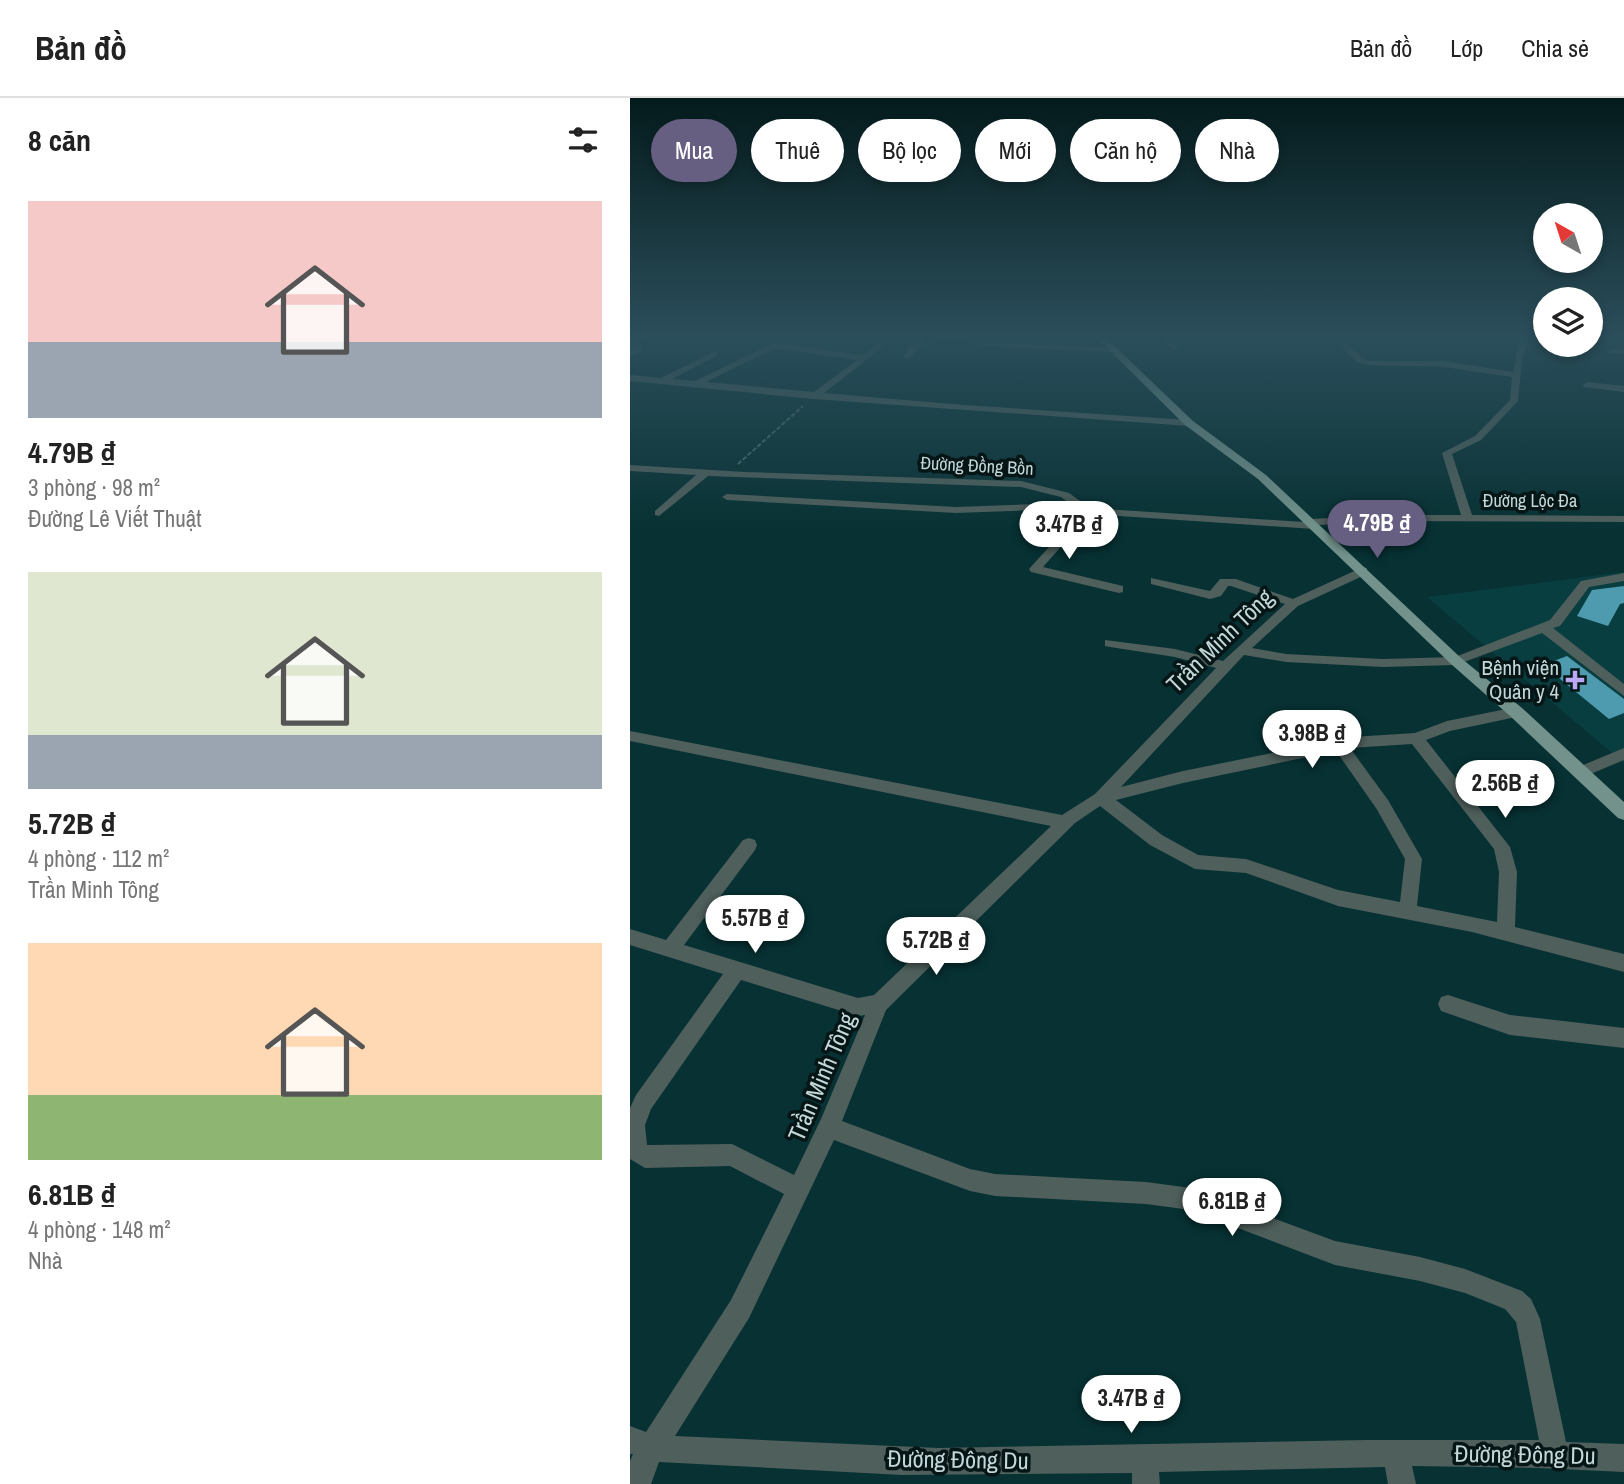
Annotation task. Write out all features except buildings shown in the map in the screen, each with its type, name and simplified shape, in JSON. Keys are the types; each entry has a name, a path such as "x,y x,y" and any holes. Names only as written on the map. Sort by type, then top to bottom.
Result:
{"main road":[{"path":"1168,403 1189,423 1262,477 1456,661 1516,712 1624,813"}],"street":[{"path":"899,403 1144,422 1189,423"},
{"path":"1467,518 1447,453 1474,440 1512,403"},
{"name":"Đường Đồng Bồn","path":"630,468 1021,484 1065,495 1087,511 1312,524"},
{"path":"659,513 705,473"},
{"path":"727,498 956,510 1037,507 1087,511"},
{"path":"1087,511 1035,569 1119,589"},
{"name":"Đường Lộc Đa","path":"1312,524 1467,518 1624,519"},
{"name":"Trần Minh Tông","path":"637,1484 644,1460 642,1444 740,1309 829,1127 879,1004 1064,822 1101,799 1241,650 1294,603 1363,571"},
{"path":"1241,650 1286,658 1382,663 1456,661 1544,628 1562,617 1585,584 1624,578"},
{"path":"1154,581 1210,595 1217,593 1227,581 1257,588 1294,603"},
{"path":"1544,628 1624,691"},
{"path":"1111,643 1175,653 1226,666"},
{"path":"1101,799 1183,777 1340,745 1416,738 1447,726 1516,712"},
{"path":"630,736 1064,822"},
{"path":"1416,738 1502,847 1508,872 1506,933"},
{"path":"1340,745 1382,804 1414,859 1408,911"},
{"path":"1581,772 1624,754"},
{"path":"1101,799 1156,840 1195,862 1246,866 1338,898 1506,933 1624,963"},
{"path":"670,949 749,845"},
{"path":"630,937 859,1007 879,1004"},
{"path":"737,970 643,1102 634,1125 637,1151 645,1157 732,1155 797,1189"},
{"path":"1448,1004 1510,1025 1624,1038"},
{"path":"829,1127 970,1180 995,1185 1146,1193 1191,1199 1335,1253 1443,1274 1513,1300 1522,1308 1528,1320 1555,1453"},
{"name":"Đường Đông Du","path":"642,1444 937,1462 1146,1471 1396,1453 1555,1453 1624,1458"},
{"path":"1396,1453 1402,1484"}],"path":[{"path":"727,474 807,403"}],"shaded area":[{"name":"Bệnh viện Quân y 4","path":"1624,572 1624,763 1427,597"}],"place":[{"name":"Bệnh viện Quân y 4","path":"1575,680"}]}
